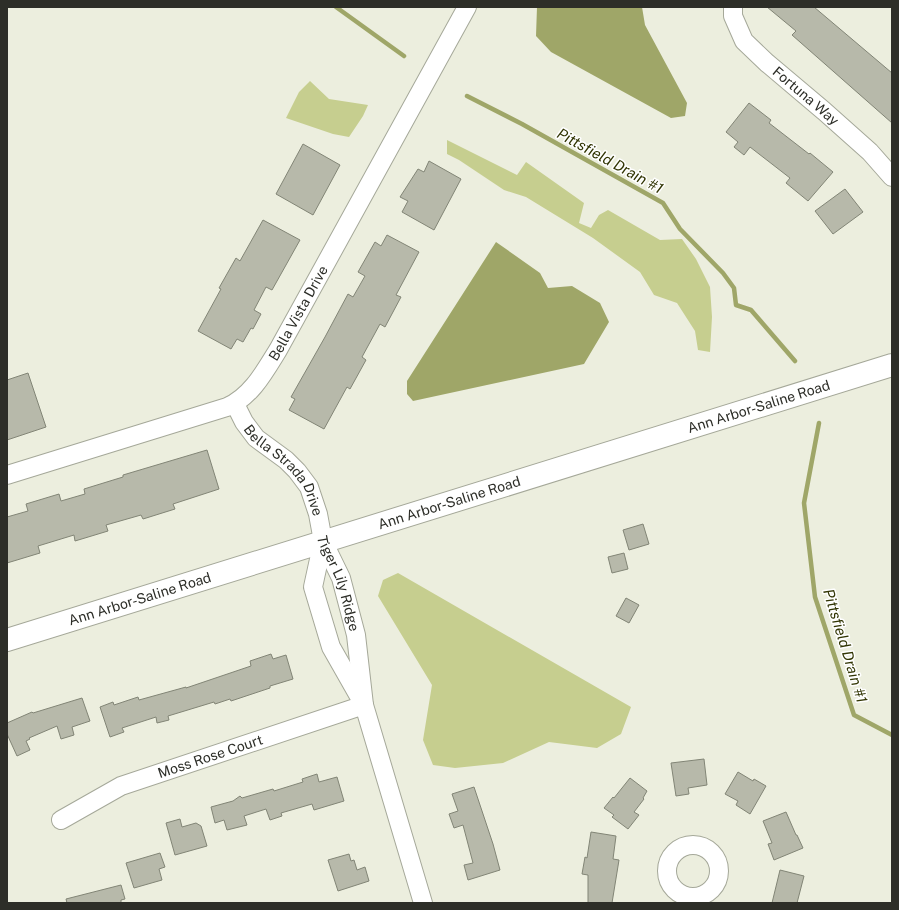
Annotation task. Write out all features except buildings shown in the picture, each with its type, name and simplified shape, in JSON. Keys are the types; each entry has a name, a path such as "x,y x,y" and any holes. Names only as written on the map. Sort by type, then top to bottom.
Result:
{"main road":[{"name":"Ann Arbor-Saline Road","path":"7,640 892,365"}],"street":[{"name":"Bella Vista Drive","path":"7,475 235,404 252,388 269,366 467,7"},
{"name":"Fortuna Way","path":"733,7 733,16 744,41 767,63 870,152 892,177"},
{"name":"Bella Strada Drive","path":"235,404 244,422 256,438 286,460 303,478 309,487 323,541"},
{"name":"Tiger Lily Ridge","path":"323,541 313,587 331,647 364,705"},
{"name":"Tiger Lily Ridge","path":"323,541 341,578 356,635 364,705 423,903"},
{"name":"Moss Rose Court","path":"61,820 121,786 364,705"}],"shaded area":[{"path":"537,7 642,7 645,25 687,103 685,116 671,118 551,52 536,36"},
{"path":"310,81 329,99 368,105 363,116 349,137 333,134 286,118 299,92"},
{"path":"447,140 517,175 526,162 584,203 579,223 591,228 599,215 608,210 660,240 682,239 696,259 710,287 712,317 710,352 698,350 695,331 677,303 654,295 640,272 593,238 526,197 504,190 459,160 447,154"},
{"path":"496,242 540,273 548,288 572,286 600,303 609,322 584,364 413,401 407,394 407,381"},
{"path":"398,573 631,707 621,734 597,748 549,742 503,763 455,768 433,765 423,740 432,685 378,596 383,580"}],"waterway":[{"name":"Pittsfield Drain #1","path":"336,7 404,56"},
{"name":"Pittsfield Drain #1","path":"467,96 522,124 663,203 680,229 723,273 734,288 736,305 751,310 795,361"},
{"name":"Pittsfield Drain #1","path":"819,423 804,503 815,597 854,715 892,735"}]}
